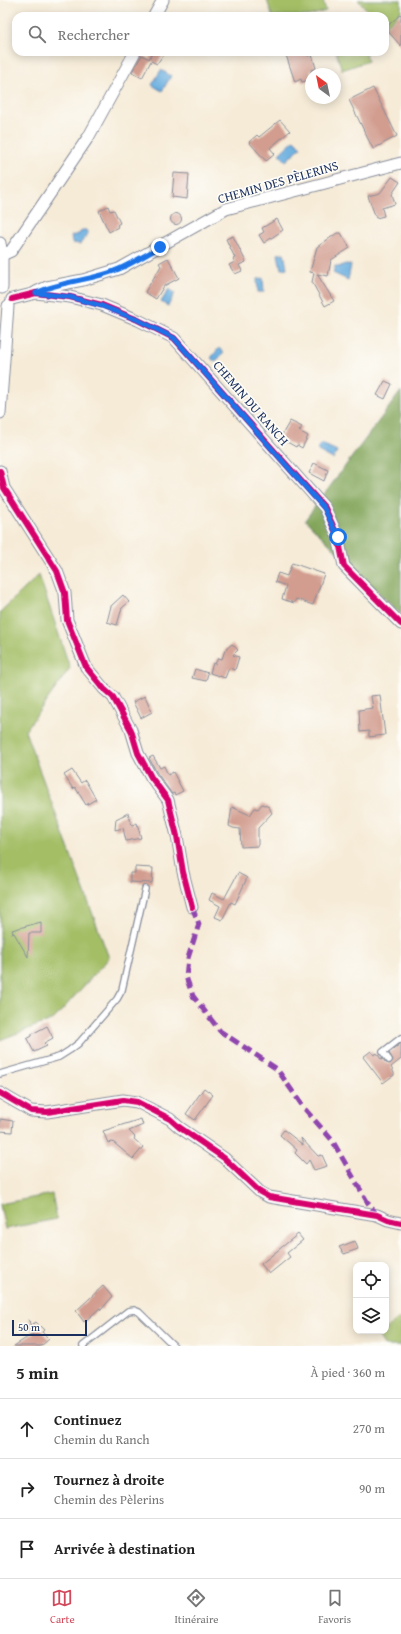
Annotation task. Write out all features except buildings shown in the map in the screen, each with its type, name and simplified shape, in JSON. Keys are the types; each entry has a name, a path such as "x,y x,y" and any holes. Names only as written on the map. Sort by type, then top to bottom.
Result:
{"street":[{"path":"156,12 163,0"},
{"path":"2,255 11,251 81,148 133,56"},
{"name":"CHEMIN DES PÈLERINS","path":"36,293 47,287 83,280 119,269 226,209 401,163"},
{"path":"0,243 2,255 1,288 9,291 0,413"},
{"name":"CHEMIN DU RANCH","path":"7,305 36,293 70,297 102,306 138,320 174,338 324,508 338,537 344,566 401,624"},
{"path":"0,471 4,488 57,572 65,592 66,620 86,667 104,689 113,697 131,730 138,753 151,777 168,800 192,907"},
{"path":"0,1093 32,1111 47,1112 123,1100 137,1102 170,1119 179,1127 224,1158 260,1192 269,1197 377,1215 388,1220 401,1223"}],"lane":[{"path":"0,1074 59,1057 70,1050 79,1043 117,999 122,990 145,890"},
{"path":"389,1060 383,1052 401,1038"},
{"path":"83,1346 128,1311 134,1310 139,1312 174,1346"}],"green space":[{"path":"267,0 323,0 326,11 323,12 271,12"},
{"path":"358,0 401,0 401,12 389,23 389,12 369,12"},
{"path":"337,56 366,56 368,61 342,70"},
{"path":"401,391 401,615 305,520"},
{"path":"39,575 70,668 25,731 109,958 54,1019 0,1040 0,612"},
{"path":"52,1194 57,1219 5,1229 0,1204"},
{"path":"399,1318 401,1321 401,1346 385,1346 377,1334 389,1334 389,1326"}],"water":[{"path":"161,70 171,76 162,91 152,85"},
{"path":"294,140 301,147 286,161 279,154"},
{"path":"82,230 86,230 88,234 80,244 72,243 71,236 79,234"},
{"path":"284,253 287,268 281,269 278,254"},
{"path":"345,264 351,265 348,280 333,273 335,266 339,267"},
{"path":"263,278 264,292 258,292 257,279"},
{"path":"169,289 175,293 168,306 161,302"},
{"path":"219,348 224,353 215,362 211,358"},
{"path":"322,444 337,451 333,459 318,451 318,447"}],"marked path":[{"path":"192,907 199,924 188,958 186,977 193,996 220,1031 277,1069 304,1108 332,1140 368,1203 377,1215"}],"cycle path":[{"path":"12,299 36,293 70,297 102,305 138,320 174,338 325,508 338,537 344,566 401,624"},
{"path":"0,471 4,488 57,571 65,593 67,620 86,667 104,689 113,697 131,730 138,753 151,777 168,800 192,907"},
{"path":"0,1093 31,1111 47,1112 123,1100 137,1102 170,1119 179,1127 224,1158 260,1192 269,1197 377,1215 388,1220 401,1223"}],"route":[{"path":"160,247 119,269 83,280 47,287 36,293 70,297 102,306 138,320 174,338 324,508 338,537"}]}
